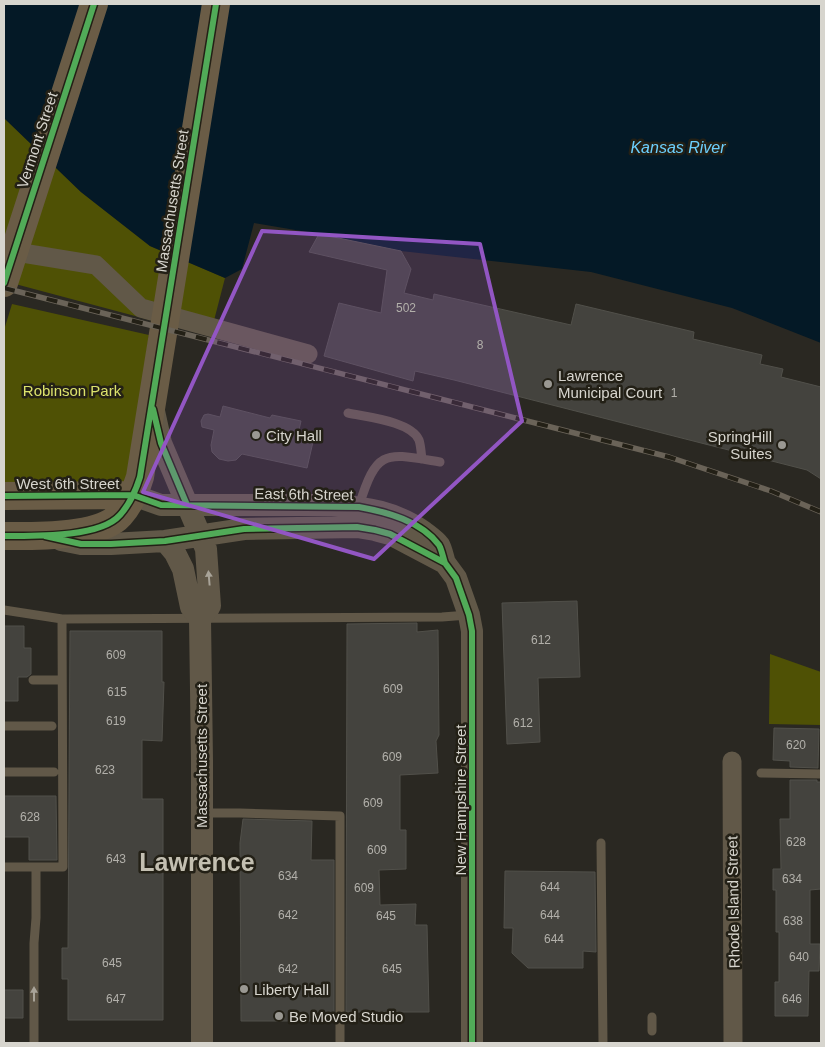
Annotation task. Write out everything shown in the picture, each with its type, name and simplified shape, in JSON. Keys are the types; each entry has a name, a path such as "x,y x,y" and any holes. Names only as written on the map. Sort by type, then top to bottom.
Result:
{"highway":[{"name":"Vermont Street","path":"4,283 94,4"},
{"name":"Massachusetts Street","path":"133,495 139,480 216,4"},
{"name":"West 6th Street","path":"4,496 133,495"},
{"name":"West 6th Street","path":"4,536 45,536 100,527 120,516 133,495"}],"street":[{"path":"4,250 96,265 142,308 308,354"},
{"name":"Massachusetts Street","path":"153,393 161,443 206,549 210,606 200,619"},
{"name":"West 6th Street","path":"133,495 161,504 187,505"},
{"name":"East 6th Street","path":"187,505 359,507 381,511 412,524 440,546 445,564"},
{"path":"201,536 244,529 357,527 390,534 445,564"},
{"name":"West 6th Street","path":"45,536 81,544 165,541 201,536"},
{"name":"Massachusetts Street","path":"165,541 175,553 183,569 191,607 200,619 202,1043"},
{"name":"New Hampshire Street","path":"445,564 456,578 469,614 472,631 472,1043"},
{"name":"Rhode Island Street","path":"732,761 733,1043"}],"lane":[{"path":"348,413 405,426 419,440 422,459"},
{"path":"359,507 371,473 378,463 390,457 403,456 440,462"},
{"path":"4,610 62,619 442,617 469,614"},
{"path":"4,867 63,867 62,619"},
{"path":"33,680 62,680"},
{"path":"4,726 52,726"},
{"path":"4,772 54,772"},
{"path":"761,773 821,774"},
{"path":"202,813 340,816 340,1043"},
{"path":"601,843 603,1043"},
{"path":"34,1043 36,867"},
{"path":"652,1017 652,1031"}],"highlighted area":[{"path":"262,231 480,244 522,421 374,559 143,492"}],"green space":[{"path":"4,118 81,192 150,246 225,278 210,336 4,281"},
{"name":"Robinson Park","path":"12,304 149,335 129,473 124,483 4,484 4,330"},
{"path":"770,654 821,672 821,725 769,724"}],"water":[{"name":"Kansas River","path":"4,4 821,4 821,343 732,308 591,272 401,251 254,223 242,269 225,278 150,246 81,192 4,118"}],"building":[{"path":"319,234 401,251 411,269 404,293 433,300 434,294 571,325 576,304 694,332 693,339 762,355 760,364 783,369 781,377 821,387 821,479 807,470 454,380 415,371 413,381 324,356 339,303 381,313 387,270 309,252"},
{"name":"City Hall","path":"223,406 270,418 272,415 301,421 297,439 313,442 307,468 242,454 236,460 219,459 212,452 211,445 214,430 202,427 201,421 204,415 208,414 220,417"},
{"path":"577,601 580,677 538,678 540,742 507,744 502,603"},
{"path":"417,623 417,632 438,630 439,735 436,741 438,773 400,775 400,830 406,830 406,869 379,870 380,905 416,904 415,925 427,925 429,1012 346,1012 347,624"},
{"path":"4,626 24,626 24,648 31,648 31,674 27,677 18,677 18,701 4,701"},
{"path":"70,631 162,631 162,682 164,682 162,741 142,740 142,799 163,799 163,1020 68,1020 68,979 62,979 62,948 68,948"},
{"path":"774,728 819,729 818,768 790,767 790,761 773,760"},
{"path":"790,780 817,780 817,782 821,782 821,889 810,890 810,944 820,944 819,971 809,971 808,1016 775,1016 775,982 779,982 779,932 776,932 776,890 773,890 773,869 781,869 780,819 790,819"},
{"path":"4,796 56,796 57,860 29,860 29,837 4,837"},
{"path":"243,819 312,821 311,860 334,860 334,1021 241,1021 240,843"},
{"path":"505,871 595,872 596,952 583,951 583,968 528,968 512,953 513,928 504,928"},
{"path":"4,990 23,990 23,1018 4,1018"}],"railway":[{"path":"4,288 669,457 771,491 821,512"}],"cycle path":[{"path":"4,283 94,4"},
{"path":"4,536 82,532 110,523 120,515 129,502 140,477 216,4"},
{"path":"153,409 161,443 187,505"},
{"path":"4,496 133,495 161,505 359,507 392,515 423,530 439,545 445,563"},
{"path":"45,536 81,544 111,544 165,541 244,529 357,527 390,534 445,563 456,578 469,615 472,631 472,1043"}],"place":[{"name":"Lawrence Municipal Court","path":"548,384"},
{"name":"City Hall","path":"256,435"},
{"name":"SpringHill Suites","path":"782,445"},
{"name":"Liberty Hall","path":"244,989"},
{"name":"Be Moved Studio","path":"279,1016"}],"district":[{"name":"Lawrence","path":"197,862"}]}
